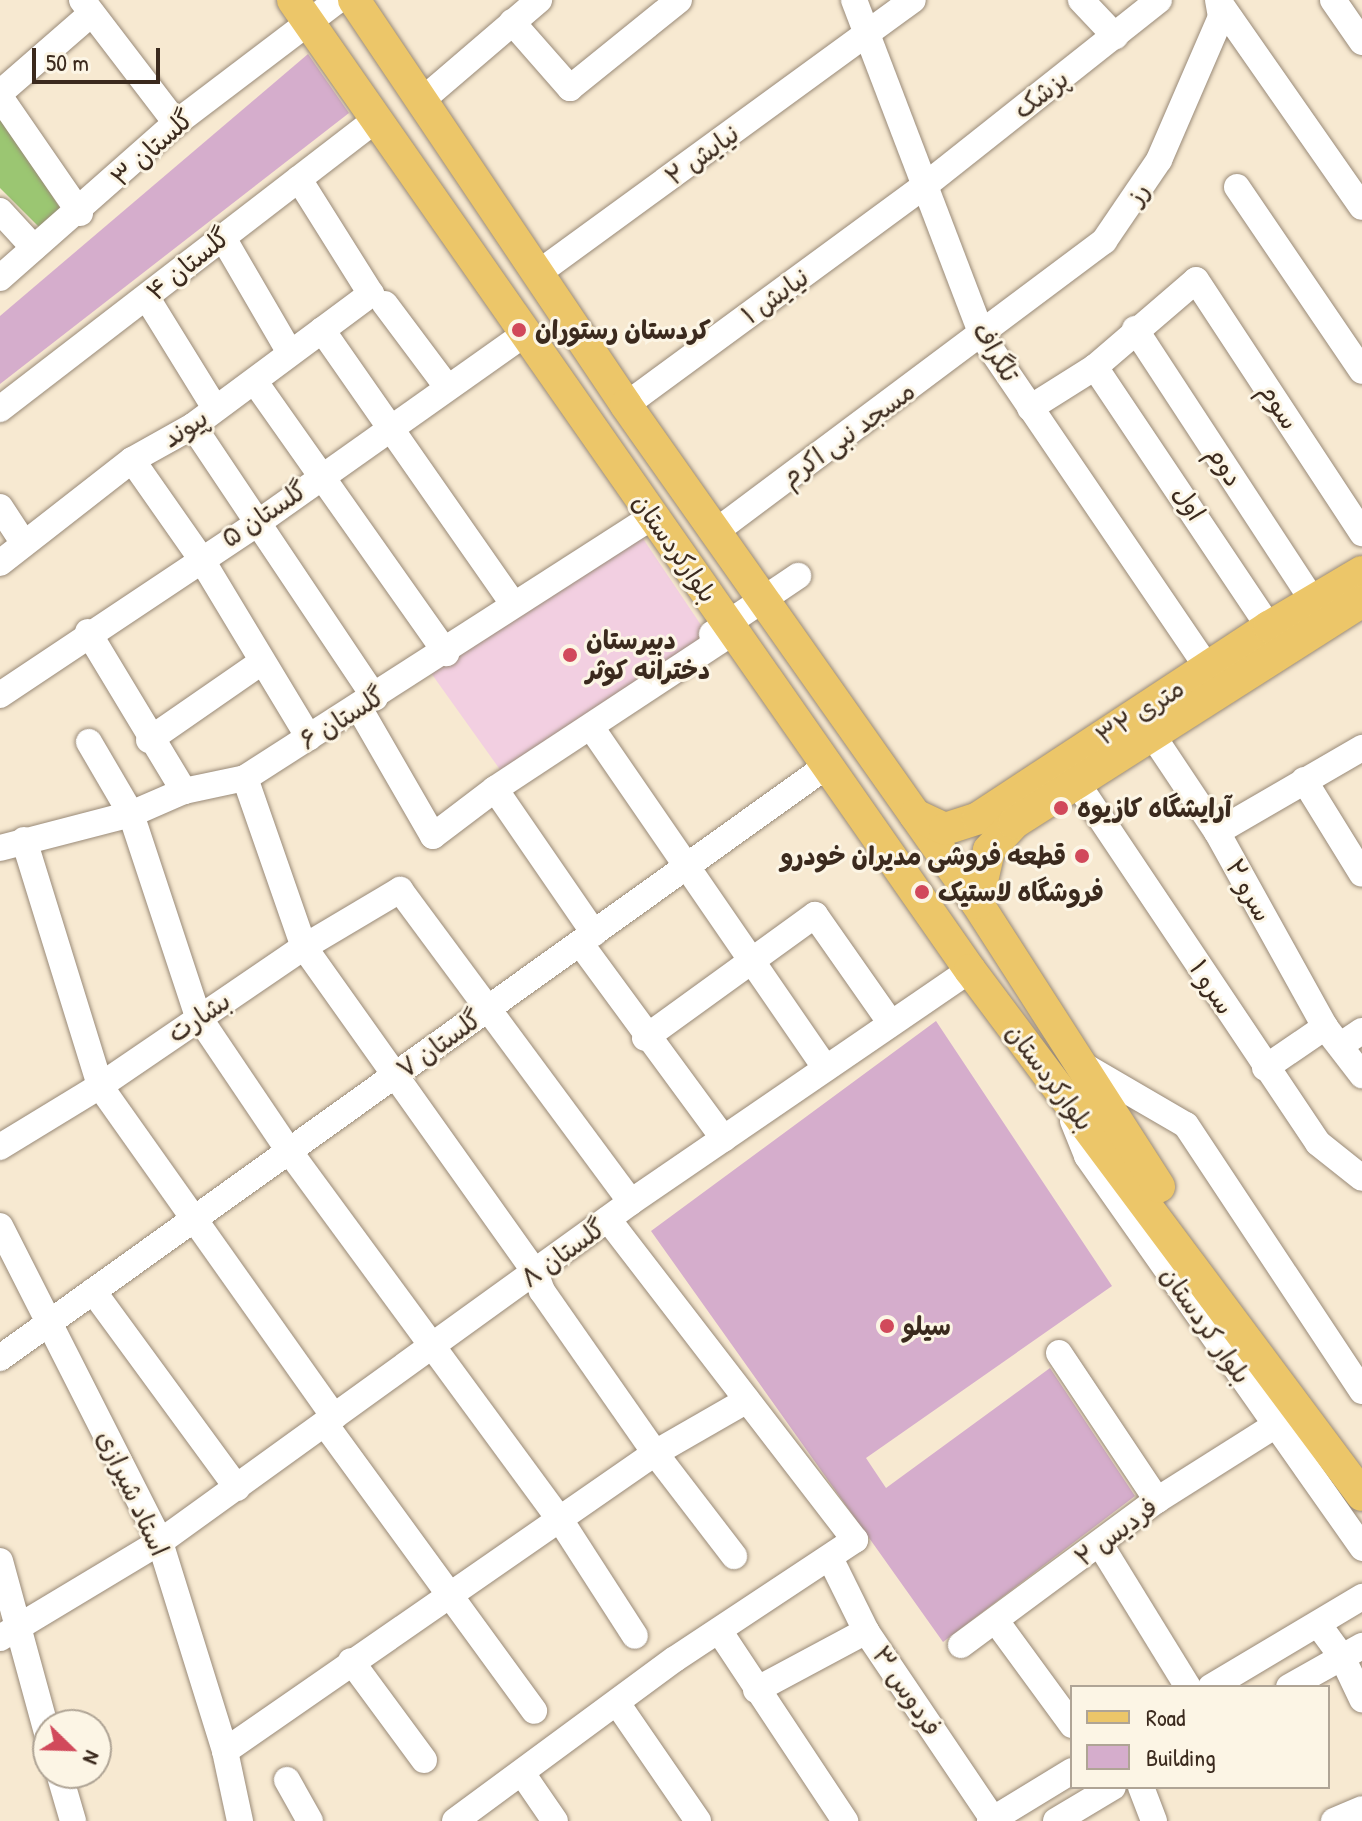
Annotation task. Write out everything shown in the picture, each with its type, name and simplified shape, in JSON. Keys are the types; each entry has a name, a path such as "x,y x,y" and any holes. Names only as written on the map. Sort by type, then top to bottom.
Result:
{"main road":[{"name":"بلوارکردستان","path":"354,0 626,405 977,903 1149,1173 1362,1468"},
{"name":"بلوارکردستان","path":"307,8 377,119 527,332 651,517 723,631 828,765 970,970 1362,1495"},
{"name":"۳۲ متری","path":"915,815 945,829 978,818 1269,627 1362,572"},
{"name":"۳۲ متری","path":"977,903 989,850 1014,823 1362,601"}],"street":[{"name":"گلستان ۳","path":"0,278 80,213 176,123 307,8 338,0"},
{"path":"420,102 539,0"},
{"path":"512,22 570,88 679,0"},
{"name":"تلگراف","path":"854,0 982,336 1208,668"},
{"name":"نیایش ۲","path":"537,274 913,0"},
{"path":"1081,0 1115,36"},
{"name":"پزشک","path":"923,187 1159,0"},
{"path":"1333,0 1362,42"},
{"path":"1220,3 1362,207"},
{"name":"رز","path":"982,336 1104,241 1159,160 1221,17 1220,3"},
{"path":"80,213 0,95 86,7 176,123"},
{"name":"گلستان ۴","path":"0,409 377,119"},
{"path":"299,179 378,299 447,387"},
{"name":"نیایش ۱","path":"626,405 923,187"},
{"path":"1237,187 1362,371"},
{"path":"0,211 34,248"},
{"path":"222,236 290,353"},
{"name":"سوم","path":"1135,329 1196,280 1362,533"},
{"path":"147,298 215,408"},
{"name":"پیوند","path":"0,563 23,542 132,460 193,426 322,330 378,299"},
{"path":"1030,408 1099,375 1135,329"},
{"name":"دوم","path":"1135,329 1314,603"},
{"path":"322,330 388,429 513,604"},
{"name":"گلستان ۵","path":"0,695 200,557 259,522 318,477 527,332"},
{"name":"مسجد نبی اکرم","path":"715,532 982,336"},
{"name":"اول","path":"1099,375 1159,457 1269,627"},
{"path":"255,382 318,477 446,653"},
{"path":"193,426 259,522 367,702 433,836 495,789 591,727 798,576"},
{"path":"132,460 200,557 260,663 309,738"},
{"path":"0,507 23,542"},
{"name":"گلستان ۶","path":"12,844 131,814 184,791 245,778 446,653 513,604 651,517"},
{"path":"88,632 149,740 184,791"},
{"path":"149,740 260,663"},
{"path":"591,727 825,1068"},
{"name":"سرو ۲","path":"1153,736 1217,832 1343,1035 1362,1075"},
{"path":"89,742 131,814 198,1016 289,1151 559,1518 635,1636"},
{"path":"1217,832 1362,748"},
{"name":"گلستان ۷","path":"0,1358 828,765"},
{"path":"245,778 304,947 535,1272 542,1291 655,1453 734,1556"},
{"path":"1304,780 1362,874"},
{"name":"سرو ۱","path":"1077,783 1318,1143 1362,1178"},
{"path":"495,789 645,1038 724,1139"},
{"path":"12,844 100,1086 451,1599 534,1711"},
{"name":"بشارت","path":"0,1147 100,1086 198,1016 304,947 400,890 487,1009"},
{"path":"645,1038 815,915 890,1022"},
{"name":"گلستان ۸","path":"7,1632 160,1542 433,1350 631,1202 970,970"},
{"path":"487,1009 631,1202"},
{"path":"1265,1068 1343,1035"},
{"name":"بلوارکردستان","path":"1077,1061 1186,1125 1362,1391"},
{"name":"بلوار کردستان","path":"1063,1095 1087,1156 1362,1548"},
{"path":"455,1821 617,1703 855,1540 608,1219"},
{"name":"استاد شیرازی","path":"0,1226 160,1542 225,1751 240,1821"},
{"path":"93,1291 237,1488"},
{"path":"1059,1353 1157,1500"},
{"path":"225,1751 351,1661 451,1599 559,1518 655,1453 747,1400"},
{"name":"فردیس ۲","path":"961,1645 1157,1500 1277,1424"},
{"path":"1100,1544 1187,1685"},
{"name":"فردوس ۳","path":"830,1558 866,1631 992,1820"},
{"path":"0,1561 7,1632 37,1709"},
{"path":"1214,1685 1362,1597"},
{"path":"996,1621 1070,1722"},
{"path":"1318,1624 1352,1651 1362,1699"},
{"path":"756,1690 866,1631"},
{"path":"720,1632 845,1821"},
{"path":"1292,1685 1352,1651"},
{"path":"351,1661 424,1760"},
{"path":"617,1703 698,1821"},
{"path":"992,1820 1070,1772"},
{"path":"522,1773 555,1821"},
{"path":"287,1780 310,1821"},
{"path":"64,1789 73,1821"},
{"path":"1056,1821 1110,1789"},
{"path":"1142,1789 1154,1821"},
{"path":"1334,1821 1362,1809"}],"shaded area":[{"name":"دبیرستان دخترانه کوثر","path":"642,537 709,637 501,771 431,673"}],"green space":[{"path":"0,116 62,211 42,230 0,188"}],"building":[{"path":"308,54 349,113 0,384 0,316"},
{"name":"سیلو","path":"936,1021 1112,1286 866,1458 886,1488 1050,1368 1135,1496 943,1642 651,1231"}],"place":[{"name":"کردستان رستوران","path":"519,330"},
{"name":"دبیرستان دخترانه کوثر","path":"570,655"},
{"name":"آرایشگاه کازیوه","path":"1061,808"},
{"name":"قطعه فروشی مدیران خودرو","path":"1082,856"},
{"name":"فروشگاه لاستیک","path":"922,892"},
{"name":"سیلو","path":"887,1326"}]}
